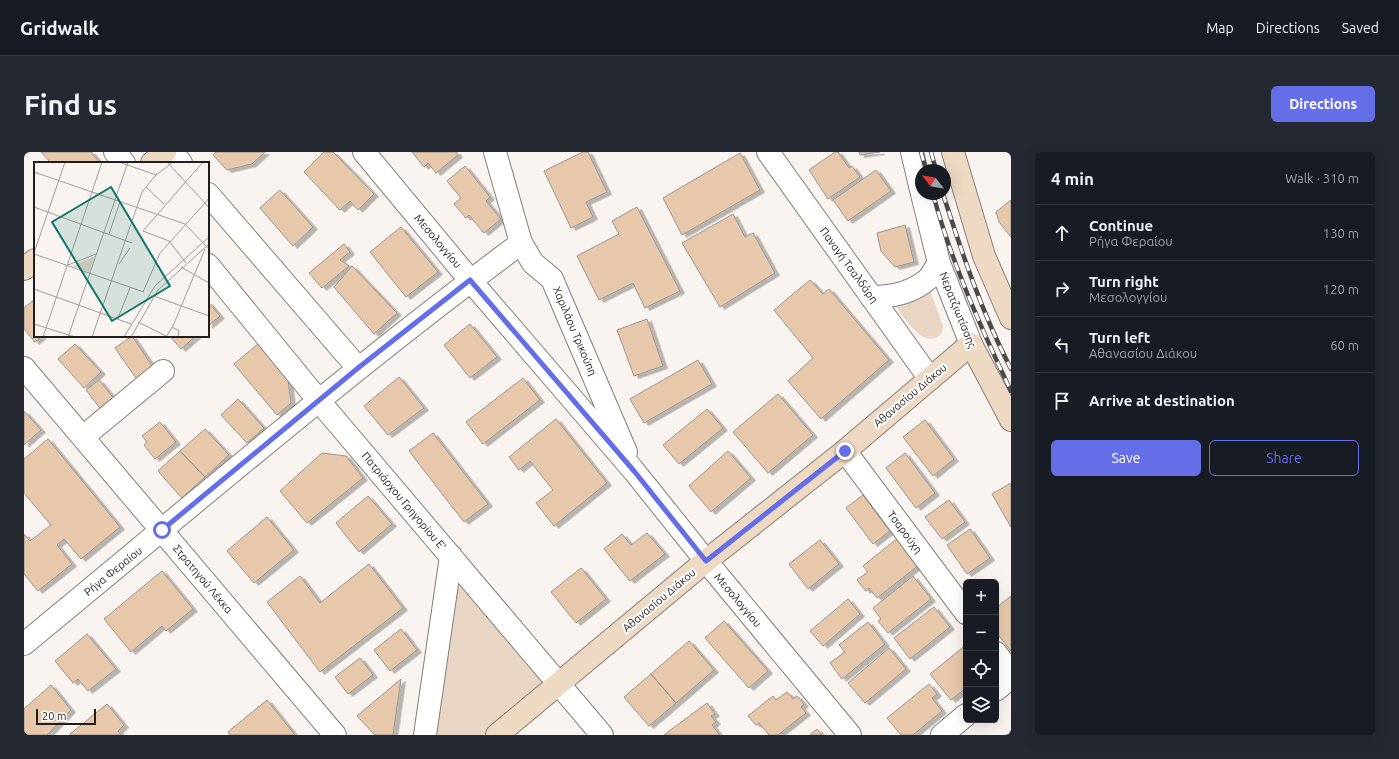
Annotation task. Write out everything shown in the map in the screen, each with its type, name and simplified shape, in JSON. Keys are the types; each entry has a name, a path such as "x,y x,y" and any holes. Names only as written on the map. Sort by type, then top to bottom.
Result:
{"street":[{"path":"114,152 123,162"},
{"path":"153,162 165,152"},
{"path":"172,152 181,162"},
{"name":"Μεσολογγίου","path":"364,152 470,280 634,471 706,561 850,735"},
{"name":"Χαριλάου Τρικούπη","path":"494,152 521,243 533,264 552,279 634,471"},
{"name":"Παναγή Τσαλδάρη","path":"768,152 930,379"},
{"path":"912,152 915,165"},
{"path":"953,152 984,256 1010,313"},
{"path":"209,195 358,368"},
{"name":"Νερατζιωτίσσης","path":"923,200 939,263 971,344 1011,420"},
{"name":"Ρήγα Φεραίου","path":"24,644 358,368 470,280 521,243"},
{"path":"24,269 34,261"},
{"path":"872,297 890,297 911,290 928,279 939,263"},
{"name":"Πατριάρχου Γρηγορίου Ε'","path":"209,266 319,401 602,735"},
{"name":"Αθανασίου Διάκου","path":"497,735 706,561 845,451 971,344"},
{"name":"Στρατηγού Λέκκα","path":"24,368 335,735"},
{"path":"83,437 162,371"},
{"name":"Τσαρούχη","path":"845,451 963,609"},
{"path":"425,735 451,556"},
{"path":"999,657 1011,673"},
{"path":"999,687 1011,677"},
{"path":"942,735 963,718"}],"shaded area":[{"path":"928,285 943,326 942,332 939,336 929,339 917,332 911,326 893,302"},
{"path":"457,572 547,683 484,735 432,735"}],"building":[{"path":"41,152 91,152 99,162 50,162"},
{"path":"216,152 265,152 252,164 227,170 213,155"},
{"path":"324,152 333,152 374,194 358,210 350,201 340,210 304,172"},
{"path":"412,152 456,152 458,155 436,173 428,163 424,167"},
{"path":"583,152 588,152 607,192 586,202 593,217 571,228 544,171"},
{"path":"835,152 838,152 849,168 852,166 860,177 828,199 809,170"},
{"path":"859,152 880,152 860,155"},
{"path":"740,153 760,190 682,235 663,198"},
{"path":"465,166 490,197 486,201 501,219 484,233 469,215 466,218 454,204 461,198 447,181"},
{"path":"876,170 891,191 848,221 833,200"},
{"path":"280,190 313,227 293,246 260,208"},
{"path":"1011,200 1011,237 999,222 996,212"},
{"path":"637,207 680,291 645,308 633,283 599,300 577,256 619,234 612,221"},
{"path":"733,214 745,237 753,233 775,273 720,307 682,243"},
{"path":"905,225 914,262 895,267 881,251 877,233"},
{"path":"401,227 438,272 406,297 370,252"},
{"path":"344,244 350,252 340,260 349,266 322,288 309,273"},
{"path":"352,266 397,313 374,334 334,287"},
{"path":"810,280 823,294 829,289 889,360 821,419 788,381 813,358 774,310"},
{"path":"34,300 34,337 41,337 35,342 24,329 24,308"},
{"path":"209,303 220,316 209,325"},
{"path":"647,319 663,366 634,376 617,330"},
{"path":"470,324 497,357 470,378 444,345"},
{"path":"133,337 155,370 138,381 115,348"},
{"path":"171,337 195,337 181,349"},
{"path":"75,344 101,372 84,388 58,359"},
{"path":"258,344 288,379 291,403 277,415 234,364"},
{"path":"698,360 712,384 644,423 630,399"},
{"path":"399,377 424,408 388,435 364,406"},
{"path":"523,378 540,400 483,444 466,422"},
{"path":"99,380 116,401 103,412 86,390"},
{"path":"778,394 813,435 768,473 733,432"},
{"path":"238,399 264,428 247,443 221,415"},
{"path":"707,409 723,428 679,464 663,445"},
{"path":"24,411 41,430 24,445"},
{"path":"556,419 607,483 554,526 536,503 553,490 530,461 519,470 509,457"},
{"path":"925,420 954,459 933,476 903,437"},
{"path":"160,422 176,442 155,459 144,445 147,442 142,436"},
{"path":"205,429 229,455 205,477 180,451"},
{"path":"433,433 488,504 464,522 409,451"},
{"path":"48,439 120,527 81,559 64,539 57,545 72,564 38,591 24,574 24,534 30,541 51,525 24,493 24,459"},
{"path":"180,451 205,477 182,498 158,471"},
{"path":"728,451 751,478 711,512 689,486"},
{"path":"322,453 346,456 363,478 307,523 280,491"},
{"path":"905,453 935,493 916,508 886,468"},
{"path":"1011,483 1011,527 992,494"},
{"path":"863,495 890,531 873,544 846,508"},
{"path":"368,496 392,524 359,552 336,523"},
{"path":"949,500 965,522 942,539 925,517"},
{"path":"267,517 294,550 254,583 227,551"},
{"path":"970,529 990,558 967,574 947,545"},
{"path":"647,533 665,554 630,581 604,549 622,534 631,545"},
{"path":"898,538 919,565 877,598 869,588 866,591 857,580 868,572 863,566"},
{"path":"820,540 839,564 808,589 789,564"},
{"path":"369,564 403,608 320,672 267,602 300,576 320,603"},
{"path":"581,568 606,599 576,623 551,592"},
{"path":"162,571 193,609 166,631 162,626 131,652 104,619"},
{"path":"913,576 931,599 888,633 878,621 881,619 873,608"},
{"path":"1011,596 1011,651 999,636 999,606"},
{"path":"848,599 860,614 823,646 810,631"},
{"path":"934,607 950,627 910,659 894,638"},
{"path":"724,621 768,671 749,688 705,638"},
{"path":"868,622 885,644 842,679 830,663 845,652 839,645"},
{"path":"401,629 417,650 390,671 374,650"},
{"path":"87,634 116,669 88,691 78,679 73,683 55,661"},
{"path":"689,641 714,670 676,703 651,674"},
{"path":"963,647 963,690 951,700 930,674"},
{"path":"889,648 906,669 865,703 848,683"},
{"path":"360,658 373,675 348,694 335,677"},
{"path":"651,674 676,703 649,726 624,697"},
{"path":"401,679 393,735 375,735 357,716"},
{"path":"929,684 937,694 932,698 942,711 913,735 901,735 887,718"},
{"path":"51,685 71,710 47,735 24,735 24,709"},
{"path":"787,692 793,699 797,696 804,704 801,707 806,713 778,735 769,735 759,723 756,725 748,716 773,696 776,700"},
{"path":"267,700 295,735 230,735 228,732"},
{"path":"707,703 715,714 711,716 716,722 712,725 720,735 664,735"},
{"path":"107,704 124,725 118,731 121,735 70,734"},
{"path":"817,729 822,735 810,735"}],"railway":[{"path":"921,152 924,164"},
{"path":"931,152 934,164"},
{"path":"935,200 958,269 1011,391"},
{"path":"945,200 965,261 982,305 1011,369"}],"route":[{"path":"162,530 358,368 470,280 634,471 706,561 845,451"}]}
